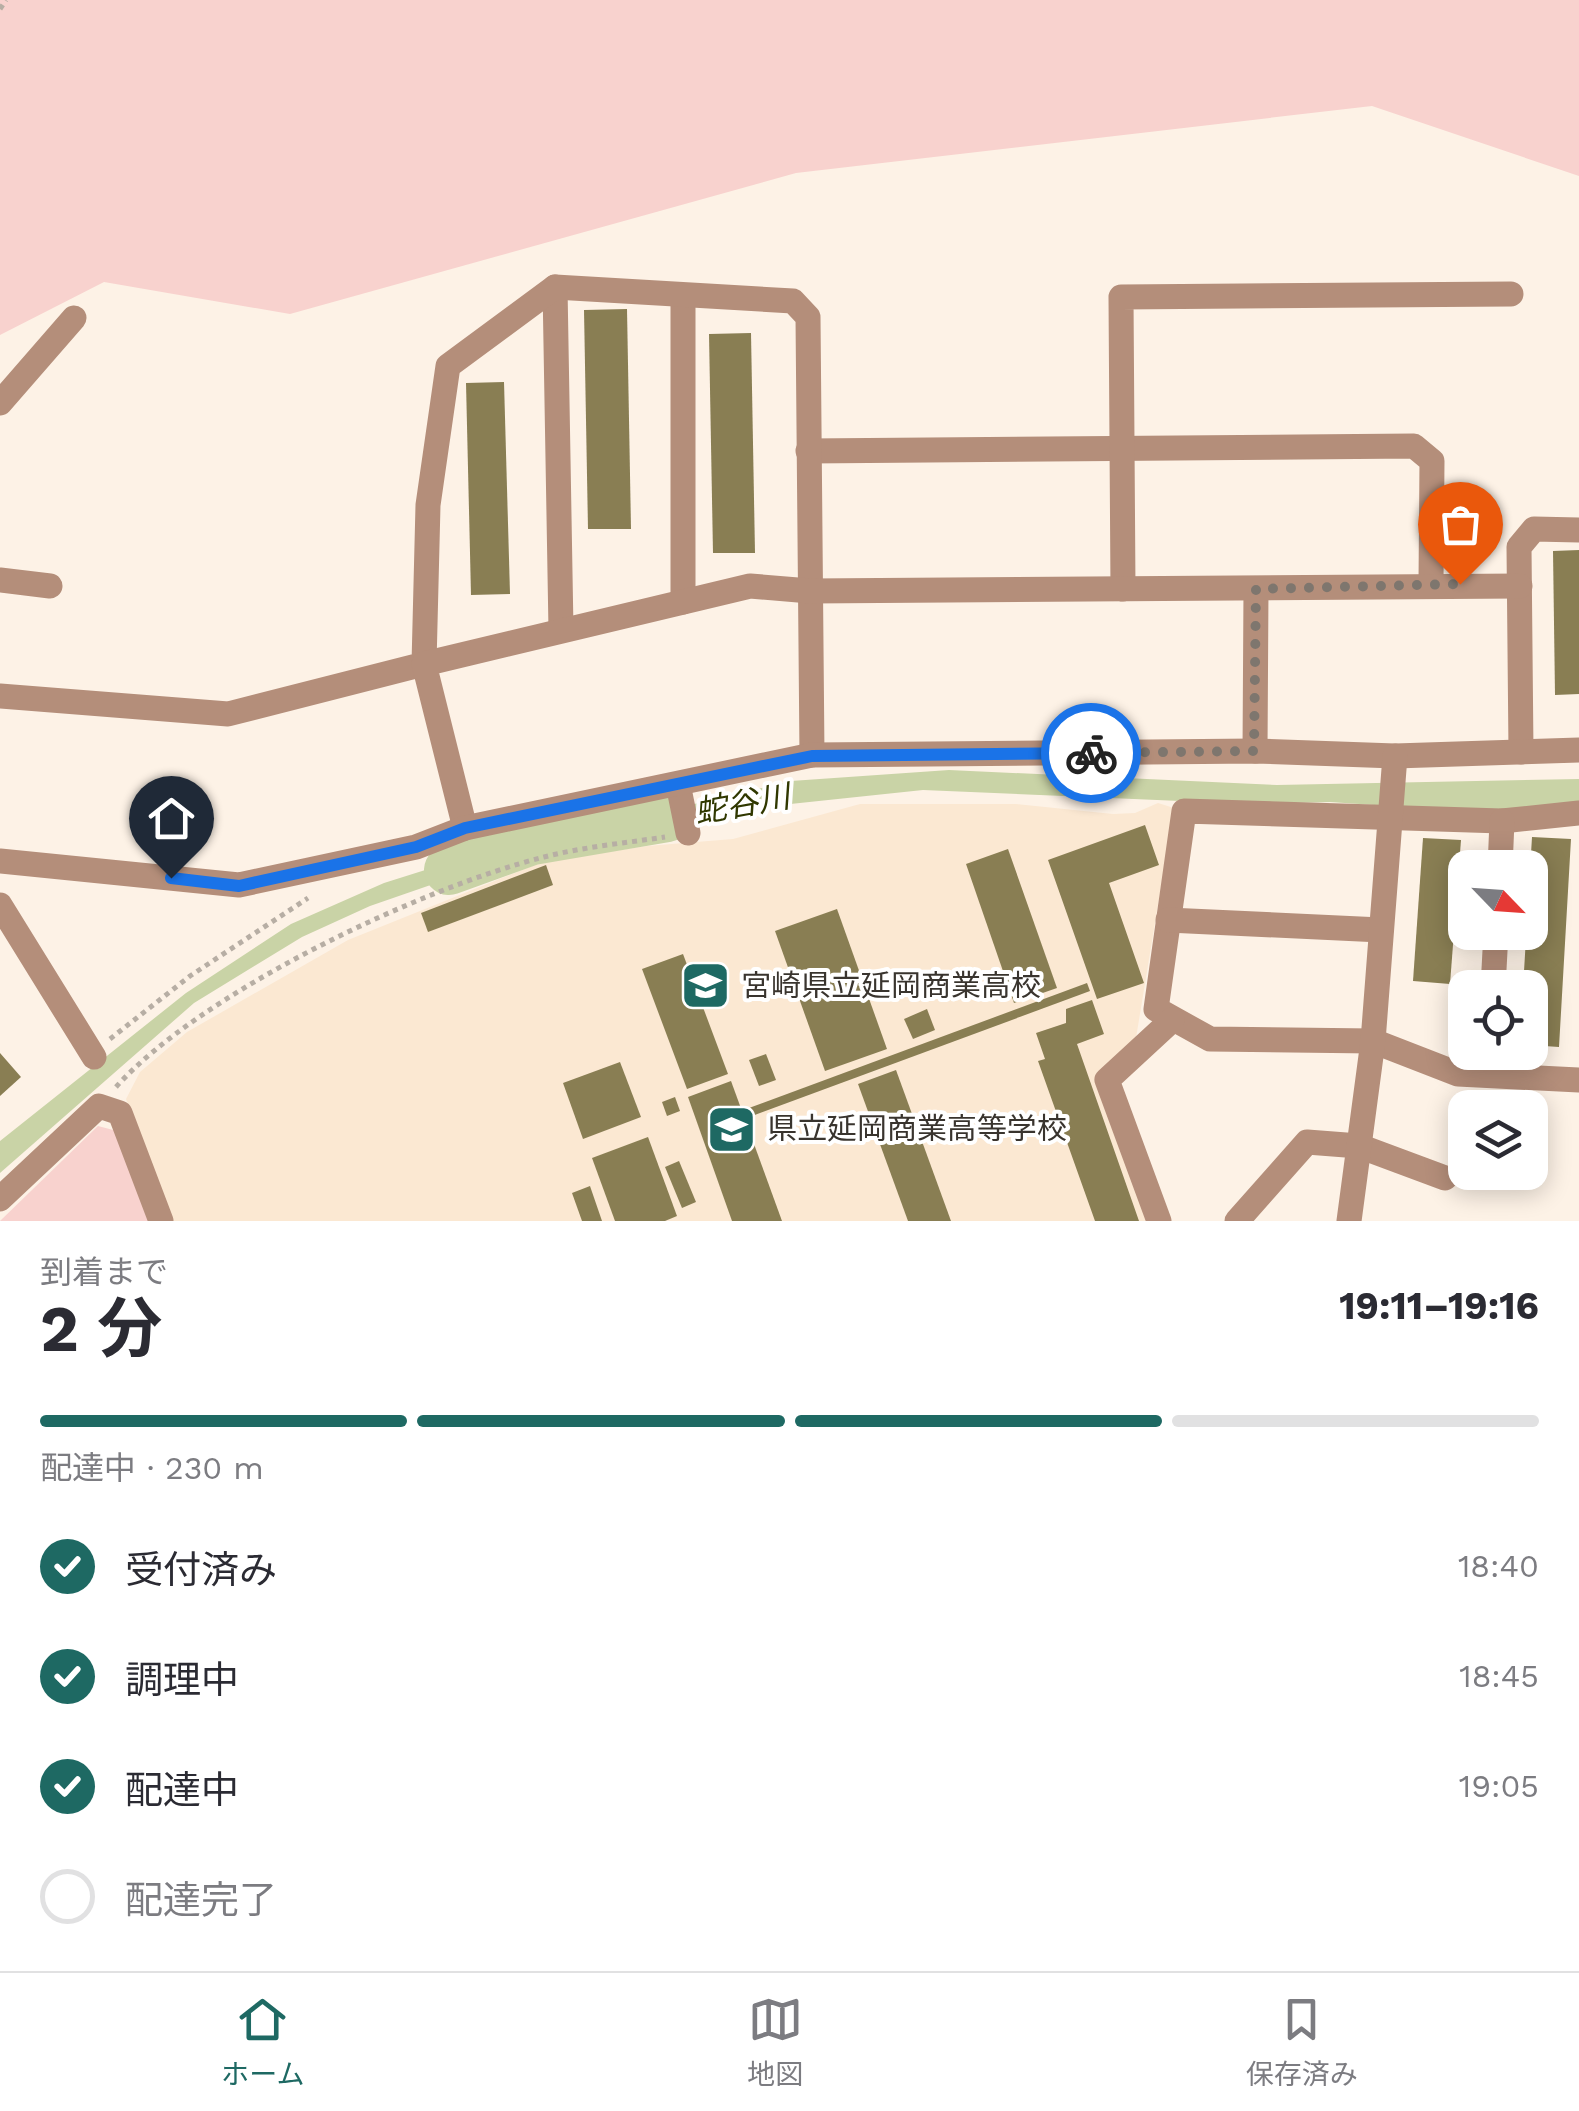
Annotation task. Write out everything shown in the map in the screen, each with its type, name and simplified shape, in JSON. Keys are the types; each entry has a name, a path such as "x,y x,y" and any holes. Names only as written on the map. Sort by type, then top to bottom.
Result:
{"street":[{"path":"555,287 560,630"},
{"path":"465,828 424,664 428,505 448,366 555,287 793,301 808,316 812,756"},
{"path":"1123,589 1121,297 1511,294"},
{"path":"682,297 683,602"},
{"path":"0,403 74,318"},
{"path":"808,450 1414,446 1432,461 1430,584"},
{"path":"1521,752 1519,547 1534,529 1579,530"},
{"path":"0,580 50,586"},
{"path":"0,696 228,714 750,586 810,591 1520,586"},
{"path":"1254,751 1256,589"},
{"path":"0,861 239,886 416,847 465,828 812,756 1254,751 1395,756 1579,750"},
{"path":"1348,1221 1373,1041 1395,756"},
{"path":"678,785 687,830"},
{"path":"1471,1070 1458,1074 1373,1041 1210,1038 1156,1010 1184,811 1502,821 1579,812"},
{"path":"1501,850 1502,821"},
{"path":"0,905 93,1055"},
{"path":"1168,920 1382,930"},
{"path":"1159,1221 1107,1080 1172,1020"},
{"path":"1523,1070 1579,1080"},
{"path":"0,1200 99,1106 120,1113 161,1221"},
{"path":"1237,1221 1306,1142 1359,1146 1445,1178"}],"path":[{"path":"0,9 6,0"},
{"path":"108,1109 114,1090 181,1026 346,932 544,857 687,830"},
{"path":"93,1055 175,988 304,904 337,864"}],"shaded area":[{"path":"0,0 1579,0 1579,176 1372,106 796,173 290,314 104,282 0,335"},
{"name":"宮崎県立延岡商業高校","path":"1158,803 1174,808 1135,1044 1096,1074 1147,1221 172,1221 126,1099 140,1072 187,1032 348,940 542,862 647,846 733,839 860,804 1016,804 1113,814 1135,813"},
{"path":"98,1126 117,1131 151,1221 0,1221"}],"water":[{"path":"949,770 1277,785 1579,779 1579,801 1507,814 1330,802 1251,804 923,790 705,813 549,844 370,906 302,937 194,1003 0,1173 0,1141 186,993 291,924 384,883 457,860 791,781"}],"building":[{"path":"627,309 631,529 588,529 584,310"},
{"path":"751,333 755,553 713,553 709,334"},
{"path":"504,382 510,594 471,595 466,383"},
{"path":"1579,550 1579,694 1555,695 1553,551"},
{"path":"1145,825 1159,865 1109,883 1144,983 1097,999 1048,860"},
{"path":"1532,837 1571,839 1559,1047 1548,1046 1548,970 1524,970 1525,950 1548,950 1548,850 1531,850"},
{"path":"1423,838 1461,840 1460,850 1448,850 1448,950 1453,950 1448,984 1413,981"},
{"path":"1008,849 1057,988 1014,1003 966,864"},
{"path":"546,865 553,885 428,932 421,913"},
{"name":"宮崎県立延岡商業高校","path":"837,909 887,1049 825,1071 775,931"},
{"path":"683,954 728,1074 687,1089 642,969"},
{"path":"1087,983 1090,991 752,1116 749,1108"},
{"path":"1092,1000 1104,1034 1077,1044 1139,1221 1095,1221 1038,1061 1045,1059 1036,1033 1066,1023 1066,1009"},
{"path":"927,1009 935,1030 913,1039 904,1019"},
{"path":"0,1053 21,1077 0,1096"},
{"path":"766,1054 776,1080 759,1086 749,1060"},
{"path":"620,1062 641,1117 583,1139 563,1083"},
{"path":"896,1070 951,1221 908,1221 858,1084"},
{"path":"731,1081 782,1221 732,1221 688,1097"},
{"path":"675,1097 680,1111 667,1116 662,1102"},
{"path":"648,1137 677,1216 665,1221 615,1221 592,1158"},
{"path":"679,1161 696,1202 682,1208 665,1167"},
{"path":"590,1186 602,1221 582,1221 572,1193"}],"waterway":[{"name":"蛇谷川","path":"449,870 532,840 667,817"}],"way so far":[{"path":"1091,753 1254,751 1256,589 1460,584"}],"place":[{"name":"宮崎県立延岡商業高校","path":"706,986"},
{"name":"県立延岡商業高等学校","path":"732,1129"}],"route":[{"path":"171,878 239,886 416,847 465,828 812,756 1091,753"}]}
